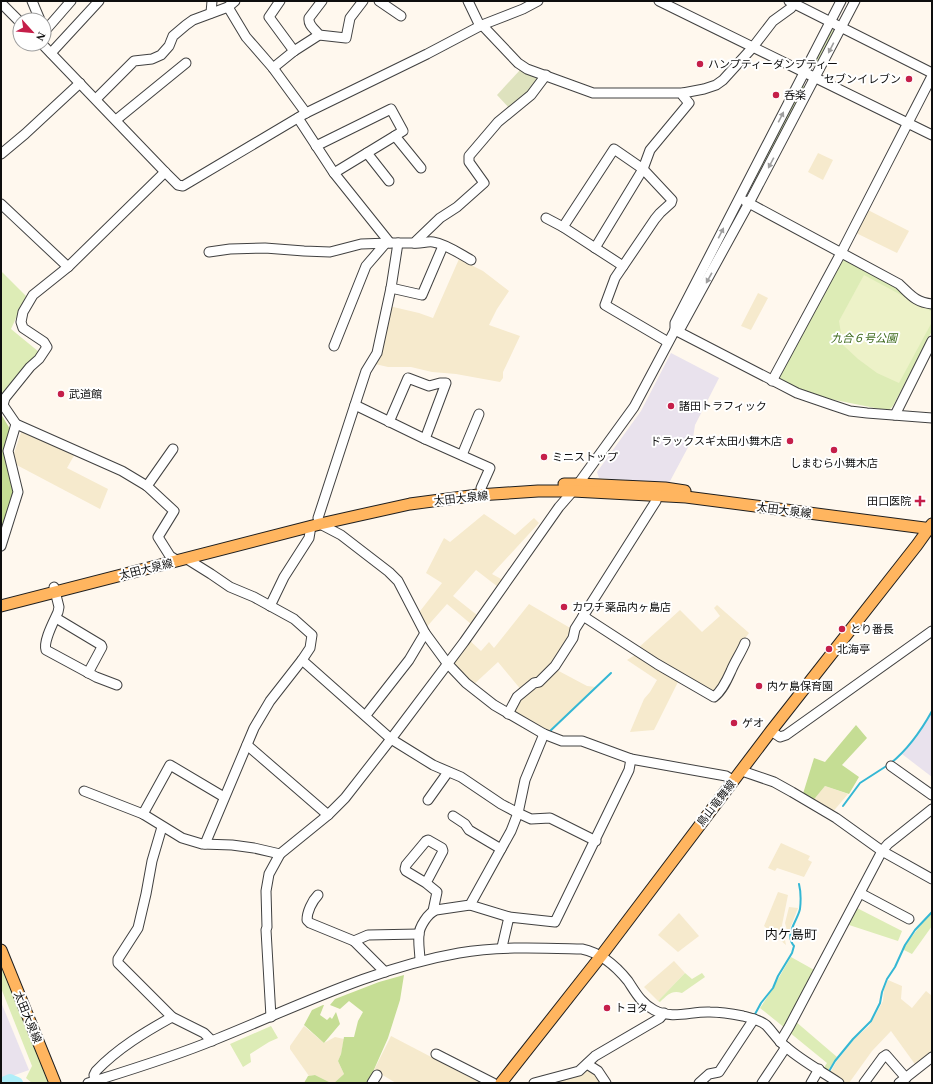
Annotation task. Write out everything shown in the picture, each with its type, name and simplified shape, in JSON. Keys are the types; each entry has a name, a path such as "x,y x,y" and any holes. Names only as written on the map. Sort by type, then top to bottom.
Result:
{"main road":[{"name":"太田大泉線","path":"179,559 316,523 410,504 478,495 531,492 576,487"},
{"name":"太田大泉線","path":"1,606 55,590 316,523 368,505 405,498 481,488 576,487 658,492 686,497 931,526"},
{"name":"鳥山竜舞線","path":"501,1083 601,956 771,731 931,526"},
{"name":"太田大泉線","path":"1,600 55,590"},
{"name":"太田大泉線","path":"1,950 55,1083"}],"street":[{"path":"32,1 37,12"},
{"path":"52,21 71,1"},
{"path":"99,1 50,53 165,172 178,185 183,186 306,113 481,26 523,9 538,1"},
{"path":"211,14 212,1"},
{"path":"280,1 269,17 294,51"},
{"path":"319,35 311,26 309,21 322,1"},
{"path":"273,68 294,51 319,35 346,38 350,18 364,1"},
{"path":"379,1 401,16"},
{"path":"468,1 481,26 518,63 527,69 593,93 683,93 716,85 723,80 753,47 772,21 791,8 792,2 932,75 841,253 772,380"},
{"path":"659,1 932,136"},
{"path":"271,1017 266,930 266,891 269,874 280,854 328,815 345,798 464,642 501,587 634,407 675,330 675,323 841,1"},
{"path":"675,330 681,327 749,203 855,1"},
{"path":"1,3 12,14"},
{"path":"96,99 134,61 156,58 165,51 173,36 193,20 211,14 232,4 246,37 273,68 306,113"},
{"path":"116,120 186,63"},
{"path":"414,243 440,218 457,207 484,183 469,162 469,156 498,122 531,95 546,75"},
{"path":"1,154 80,83"},
{"path":"595,248 643,168 650,150 689,103 683,96 683,93"},
{"path":"316,146 391,109 403,131 334,173"},
{"path":"270,606 284,577 309,538 316,523 366,371 377,353 391,288 391,243 334,173 298,118"},
{"path":"395,136 422,168"},
{"path":"563,227 614,149 643,168 672,200 671,203 655,219 615,278 604,305 668,342"},
{"path":"367,153 389,181"},
{"path":"165,172 68,267 33,295 23,312 21,322 24,328 44,342 47,347 40,359 30,367 4,398 3,405 16,424 122,471 146,486 174,511 158,537 179,559 211,574 230,587 254,597 294,619 312,635 310,648 270,701 254,728 205,844"},
{"path":"739,198 899,284 914,299 922,303 932,304"},
{"path":"1,204 68,267"},
{"path":"546,218 563,227 623,266"},
{"path":"209,252 230,249 265,248 330,252 361,244 421,244 432,242 444,246 471,260"},
{"path":"334,346 366,266 391,243"},
{"path":"391,288 422,295 444,246"},
{"path":"675,330 797,393 850,411 932,418"},
{"path":"894,415 932,341"},
{"path":"389,422 408,378 429,386 446,383 425,439"},
{"path":"355,405 425,439 490,468 481,488"},
{"path":"462,455 480,414"},
{"path":"1,546 18,492 8,451 16,424"},
{"path":"146,486 174,449"},
{"path":"508,714 517,697 534,683 539,682 556,666 573,638 575,629 656,501 658,492"},
{"path":"316,523 341,535 394,576 426,633 447,663 466,683 508,714 544,734 562,741 582,741 631,759 726,776 734,781"},
{"path":"55,590 59,607 44,646 46,650 96,677 117,685"},
{"path":"583,616 657,664 714,697 729,678 745,643"},
{"path":"56,618 101,645 102,647 88,673"},
{"path":"771,731 780,737 786,735 932,631"},
{"path":"366,715 409,660 426,633"},
{"path":"302,660 366,715 391,739 433,765 461,777 501,804 518,813 531,819 550,818 596,841"},
{"path":"470,905 511,831 518,813 525,780 544,734"},
{"path":"247,745 328,815"},
{"path":"433,911 470,905 509,917 555,922 630,770 631,759"},
{"path":"143,814 170,765 224,797"},
{"path":"891,766 932,796"},
{"path":"742,771 774,782 792,792 836,818 882,851 932,879"},
{"path":"428,800 448,772"},
{"path":"84,791 143,814 182,838 205,844 232,845 280,854"},
{"path":"762,1083 783,1044 792,1022 882,851 888,844 932,809"},
{"path":"454,816 465,824 469,830 501,849"},
{"path":"162,827 152,861 138,928 118,959 118,963 172,1017 204,1033 212,1041"},
{"path":"420,961 419,934 422,926 433,911 437,892 405,869 406,865 428,840 442,848 443,851 426,883"},
{"path":"860,893 909,919"},
{"path":"318,895 314,900 307,920 310,923 354,941 385,972"},
{"path":"502,948 509,917"},
{"path":"354,941 368,936 419,934"},
{"path":"92,1082 212,1041 385,972 420,961 459,953 502,948 582,949 592,951 601,956 622,975 643,1003 652,1009 664,1014 678,1015 710,1012 743,1016 754,1019 765,1024 783,1044 839,1083"},
{"path":"534,1083 574,1074 588,1064 595,1056 660,1018 664,1014"},
{"path":"92,1082 96,1072 123,1047 143,1033 172,1017"},
{"path":"699,1083 709,1074 719,1072 754,1019"},
{"path":"436,1054 493,1083"},
{"path":"864,1083 886,1055 889,1056 902,1081 932,1057"},
{"path":"588,1064 598,1071 606,1083"},
{"path":"810,1083 819,1070"}],"shaded area":[{"path":"818,153 833,160 823,180 808,172"},
{"path":"866,209 909,231 897,253 854,232"},
{"path":"459,259 483,271 509,291 497,309 489,325 520,336 503,372 503,378 500,382 456,374 432,372 411,367 388,367 375,364 389,306 433,318"},
{"path":"758,293 768,298 751,330 741,326"},
{"path":"671,353 719,378 695,425 693,438 669,483 599,478 597,472 641,411"},
{"path":"23,427 76,452 67,468 108,489 100,509 11,462"},
{"path":"484,514 515,535 534,518 539,523 492,574 503,580 498,587 476,570 453,596 477,615 471,624 447,604 424,630 417,615 442,583 426,573 444,538 450,542"},
{"path":"529,604 572,629 570,639 555,666 522,691 498,662 471,687 447,663 468,639 481,651 489,642 494,648"},
{"path":"717,605 749,633 742,642 728,672 712,695 636,650 680,610 702,632 720,616 714,608"},
{"path":"635,655 679,680 654,730 630,732 644,699 657,680 627,660"},
{"path":"555,669 587,686 596,687 547,734 511,713 520,696"},
{"path":"932,712 932,777 902,754 918,735"},
{"path":"825,786 848,794 831,814 811,803"},
{"path":"781,843 810,856 808,860 812,862 804,877 777,868 775,871 768,868"},
{"path":"778,892 788,895 782,925 786,945 764,926"},
{"path":"789,907 798,908 788,934 785,923"},
{"path":"679,913 699,936 678,952 658,935"},
{"path":"674,961 685,973 658,1001 644,987"},
{"path":"888,980 902,986 901,999 912,1008 926,991 932,996 932,1055 917,1067 891,1031 872,1051 849,1083 842,1083 830,1073 836,1062 855,1038 869,1026 883,1001 884,989"},
{"path":"1,1002 29,1070 1,1080"},
{"path":"304,1026 324,1043 335,1037 344,1039 338,1061 344,1074 334,1083 315,1075 309,1076 290,1049 290,1046"},
{"path":"391,1036 481,1083 396,1083 374,1070"},
{"path":"586,1069 594,1073 601,1083 550,1083 579,1076"}],"green space":[{"path":"831,29 834,30 835,34 816,67 813,65"},
{"path":"520,70 541,80 510,109 497,95"},
{"path":"803,85 806,87 752,193 749,184 801,86"},
{"name":"九合６号公園","path":"841,258 932,307 932,331 893,406 889,410 825,398 804,391 780,380 779,375"},
{"path":"1,271 26,296 11,329 39,352 1,396"},
{"path":"864,275 931,311 932,322 899,383 877,373 858,359 843,345 839,321"},
{"path":"1,414 13,434 6,459 16,493 1,540"},
{"path":"856,725 867,738 842,765 859,777 849,794 825,786 811,803 802,797 814,758 825,762"},
{"path":"855,907 902,931 898,941 846,924"},
{"path":"932,911 932,926 912,954 902,949"},
{"path":"791,957 816,971 785,1028 760,1008"},
{"path":"1,964 49,1082 48,1083 32,1083 26,1078 32,1066 1,988"},
{"path":"685,973 692,979 702,973 705,977 682,993 672,993 660,1002 658,1001"},
{"path":"404,975 400,1000 388,1038 368,1083 334,1083 344,1074 338,1061 341,1054 344,1037 354,1037 358,1021 363,1012 349,1001 340,1009 330,1005 335,999 379,982"},
{"path":"323,1005 320,1015 327,1020 330,1017 332,1019 336,1012 340,1024 324,1043 304,1025 312,1010"},
{"path":"795,1021 837,1057 827,1072 823,1069 827,1063 789,1032"},
{"path":"271,1026 278,1038 250,1054 251,1062 243,1067 230,1044"},
{"path":"315,1075 331,1083 304,1083 308,1076"}],"waterway":[{"path":"548,733 611,673"},
{"path":"891,763 914,739 932,711"},
{"path":"843,806 860,783 888,765"},
{"path":"754,1016 761,1003 773,988 778,976 792,953 794,946 790,937 800,909 801,896 799,884"},
{"path":"828,1073 835,1061 853,1039 871,1021 880,1003 887,979 895,967 905,945 915,930 932,912"},
{"path":"3,1083 10,1080 17,1083"}],"place":[{"name":"ハンプティーダンプティー","path":"700,64"},
{"name":"セブンイレブン","path":"909,79"},
{"name":"呑楽","path":"776,95"},
{"name":"武道館","path":"61,394"},
{"name":"諸田トラフィック","path":"671,406"},
{"name":"ドラックスギ太田小舞木店","path":"790,441"},
{"name":"しまむら小舞木店","path":"834,450"},
{"name":"ミニストップ","path":"544,457"},
{"name":"田口医院","path":"920,501"},
{"name":"カワチ薬品内ヶ島店","path":"564,607"},
{"name":"とり番長","path":"842,629"},
{"name":"北海亭","path":"829,649"},
{"name":"内ケ島保育園","path":"759,686"},
{"name":"ゲオ","path":"734,723"},
{"name":"トヨタ","path":"607,1008"}],"district":[{"name":"内ケ島町","path":"791,934"}]}
